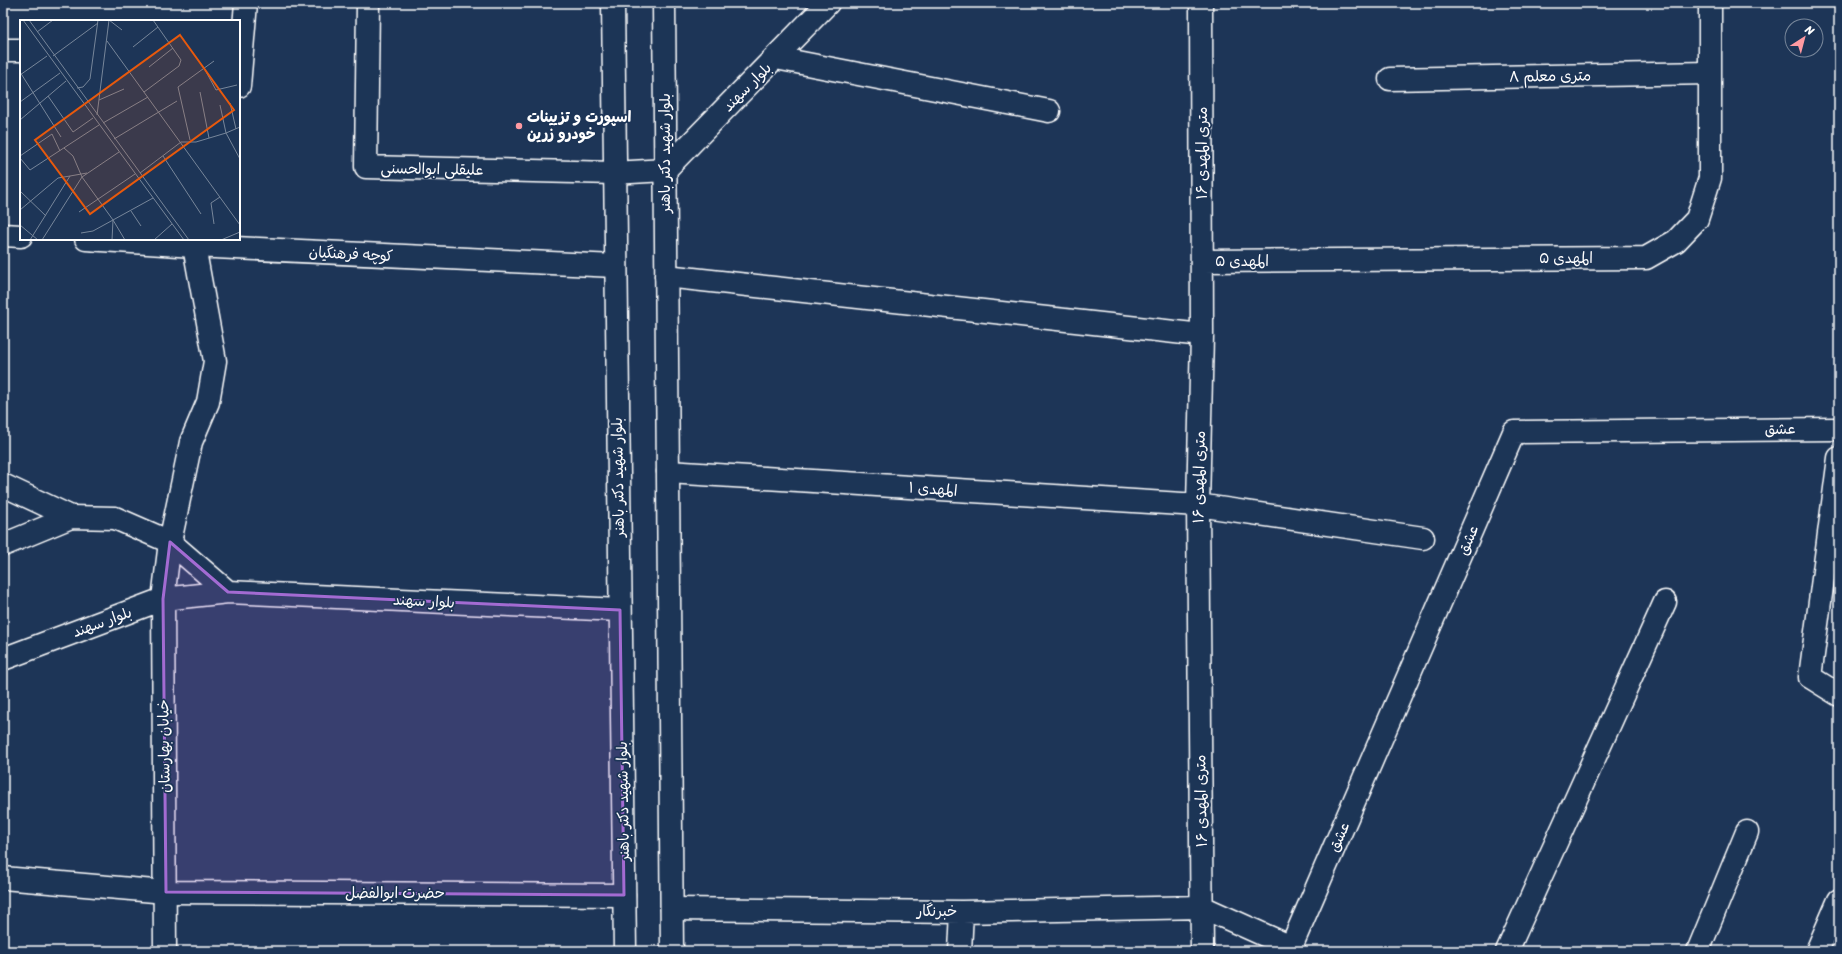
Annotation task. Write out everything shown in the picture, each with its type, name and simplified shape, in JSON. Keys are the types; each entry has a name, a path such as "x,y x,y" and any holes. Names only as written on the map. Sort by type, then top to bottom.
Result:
{"street":[{"path":"240,59 246,3"},
{"name":"علیقلی ابوالحسنی","path":"368,3 366,167 614,173"},
{"name":"بلوار شهید دکتر باهنر","path":"613,3 625,951"},
{"name":"بلوار شهید دکتر باهنر","path":"664,3 672,951"},
{"name":"بلوار سهند","path":"665,170 776,58 828,3"},
{"name":"۱۶ متری المهدی","path":"1201,3 1202,335 1198,506 1202,951"},
{"name":"المهدی ۵","path":"1202,261 1646,258 1676,241 1697,219 1710,178 1710,3"},
{"path":"3,50 20,50"},
{"path":"776,58 1049,111"},
{"name":"۸ متری معلم","path":"1390,79 1710,73"},
{"path":"614,173 665,170"},
{"path":"3,235 20,236"},
{"name":"کوچه فرهنگیان","path":"139,240 194,246 616,266"},
{"name":"خیابان بهارستان","path":"165,951 166,892 162,599 170,542 191,442 208,402 215,361 194,246"},
{"path":"666,276 1202,335"},
{"name":"عشق","path":"1293,949 1514,432 1839,429"},
{"path":"1839,458 1810,678 1839,695"},
{"name":"المهدی ۱","path":"668,472 1198,506 1423,538"},
{"path":"3,485 71,517"},
{"path":"3,545 71,517 115,518 170,542 228,592"},
{"name":"بلوار سهند","path":"3,658 162,599 228,592 620,610"},
{"path":"1506,951 1664,602"},
{"path":"1698,951 1747,832"},
{"name":"حضرت ابوالفضل","path":"3,878 166,892 624,895"},
{"path":"1817,951 1839,900"},
{"path":"1202,907 1293,949"},
{"name":"خبرنگار","path":"672,909 962,912 1202,907"},
{"path":"960,951 962,912"}],"highlighted area":[{"path":"170,542 228,592 620,610 624,895 166,892 163,599"}],"place":[{"name":"اسپورت و تزیینات خودرو زرین","path":"519,126"}]}
